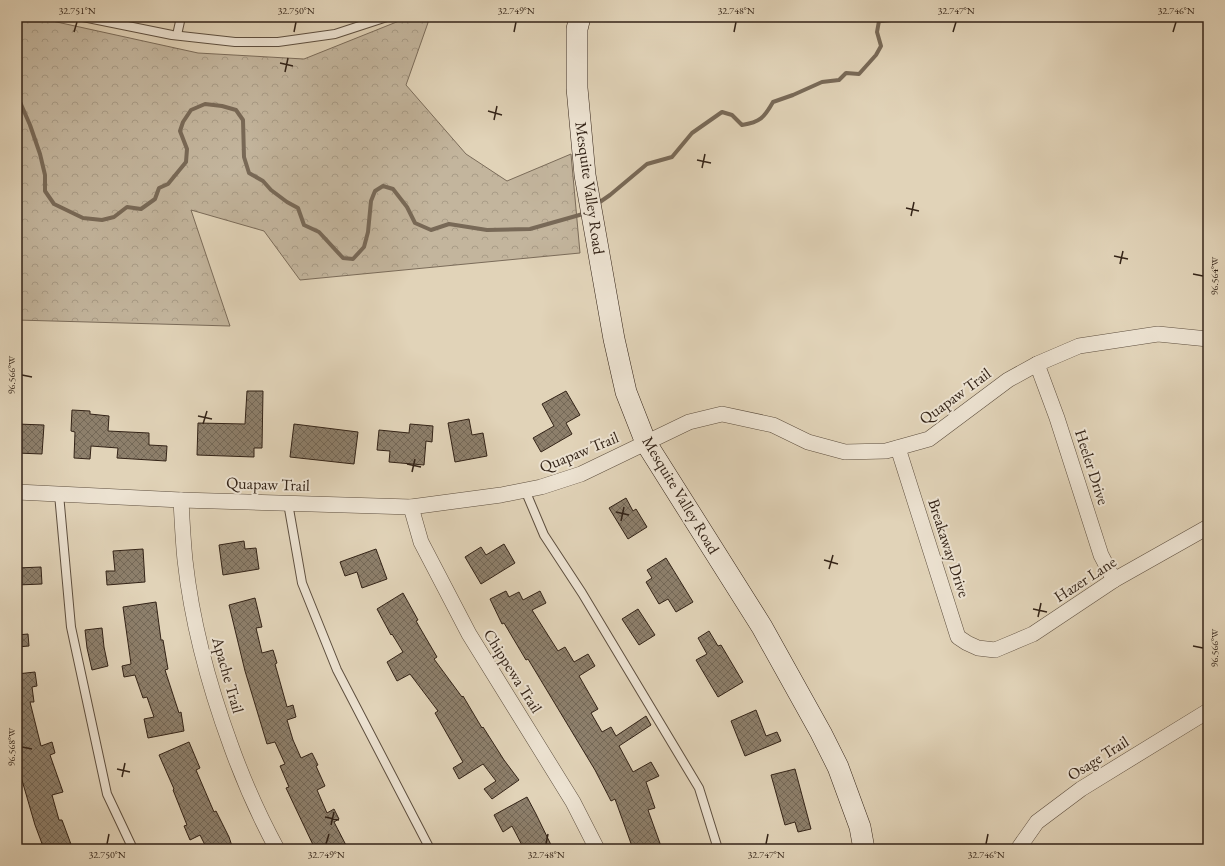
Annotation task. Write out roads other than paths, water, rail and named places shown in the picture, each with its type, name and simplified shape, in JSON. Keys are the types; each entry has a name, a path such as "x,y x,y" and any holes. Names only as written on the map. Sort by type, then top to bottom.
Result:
{"street":[{"name":"Mesquite Valley Road","path":"580,17 577,29 577,88 585,175 614,339 626,392 646,443 762,627 821,733 838,768 860,827 864,849"},
{"name":"Quapaw Trail","path":"17,492 181,500 411,507 455,502 541,487 581,474 688,422 722,414 773,425 808,442 845,452 886,451 929,439 1008,380 1037,364 1079,346 1158,334 1208,339"},
{"name":"Heeler Drive","path":"1037,364 1057,418 1101,555 1114,580"},
{"name":"Breakaway Drive","path":"898,448 958,637 967,644 978,648"},
{"name":"Apache Trail","path":"181,500 185,561 205,667 223,725 243,778 264,825 277,849"},
{"name":"Chippewa Trail","path":"411,507 421,542 469,634 573,802 597,849"},
{"name":"Hazer Lane","path":"978,648 995,650 1033,634 1114,580 1208,527"},
{"name":"Osage Trail","path":"1018,849 1037,822 1080,789 1208,711"}],"lane":[{"path":"83,17 177,36 235,42 278,42 335,34 387,17"},
{"path":"177,36 181,17"},
{"path":"525,490 544,535 582,593 699,788 718,849"},
{"path":"59,494 71,627 108,794 133,849"},
{"path":"288,503 302,583 337,670 430,849"}],"waterway":[{"path":"597,204 647,164 672,157 692,133 722,112 732,115 742,125 748,124 757,121 764,116 773,102 822,82 839,80 846,73 859,74 876,55 881,46 877,32 879,21 891,20 894,17"},
{"path":"17,100 20,102 30,125 40,154 45,175 45,191 54,204 83,218 102,220 114,217 127,207 141,209 155,199 159,188 168,184 186,162 187,149 180,131 183,122 191,110 205,104 222,106 236,110 243,120 244,157 249,173 263,181 271,190 298,208 304,225 319,232 343,258 353,259 364,247 368,232 371,201 375,191 383,186 393,189 407,207 415,223 431,230 449,224 487,230 530,229 583,214 585,212"}]}
